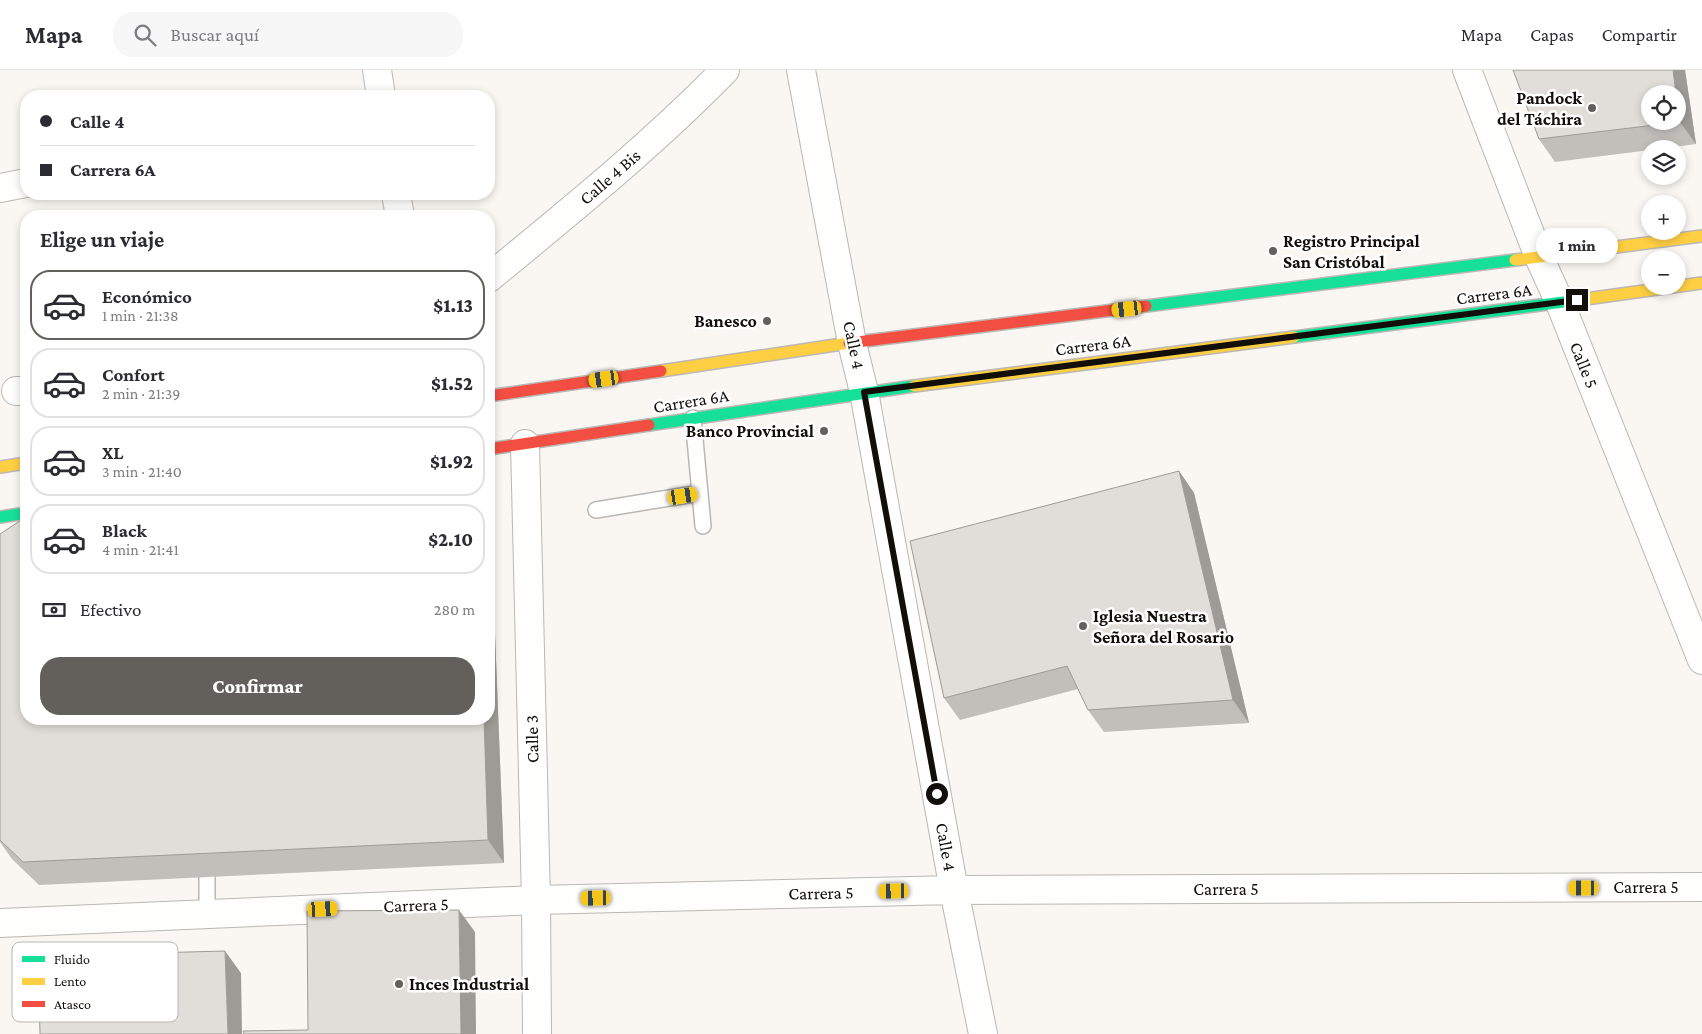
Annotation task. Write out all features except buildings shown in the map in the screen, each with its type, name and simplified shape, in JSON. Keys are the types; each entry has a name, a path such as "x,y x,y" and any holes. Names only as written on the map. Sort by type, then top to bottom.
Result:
{"street":[{"path":"378,70 380,90"},
{"name":"Calle 4 Bis","path":"495,273 578,205 694,102 725,70"},
{"name":"Calle 4","path":"801,70 852,343 864,392 954,890 983,1034"},
{"name":"Calle 5","path":"1467,70 1539,258 1560,303 1702,660"},
{"path":"0,188 20,184"},
{"name":"Carrera 6A","path":"495,395 852,343 1702,236"},
{"name":"Carrera 6A","path":"495,448 864,392 1560,303 1702,283"},
{"name":"Calle 3","path":"525,444 536,900 537,1034"},
{"path":"0,467 20,464"},
{"path":"0,516 20,514"},
{"name":"Carrera 5","path":"0,923 536,900 954,890 1702,887"}],"lane":[{"path":"693,418 703,526"},
{"path":"596,510 700,493"},
{"path":"207,842 207,914"}],"traffic: fast":[{"path":"1146,306 1515,260"},
{"path":"1294,337 1571,301"},
{"path":"649,425 914,386"},
{"path":"0,517 20,514"}],"traffic: slow":[{"path":"1515,260 1702,236"},
{"path":"1571,301 1702,283"},
{"path":"914,386 1294,337"},
{"path":"661,371 849,343"},
{"path":"0,467 20,464"}],"traffic: jam":[{"path":"849,343 1146,306"},
{"path":"495,395 661,371"},
{"path":"495,448 649,425"}],"place":[{"name":"Pandock del Táchira","path":"1592,108"},
{"name":"Registro Principal San Cristóbal","path":"1273,251"},
{"name":"Banesco","path":"767,321"},
{"name":"Banco Provincial","path":"824,431"},
{"name":"Iglesia Nuestra Señora del Rosario","path":"1083,626"},
{"name":"Inces Industrial","path":"399,984"}],"route":[{"path":"937,794 864,392 1577,300"}]}
